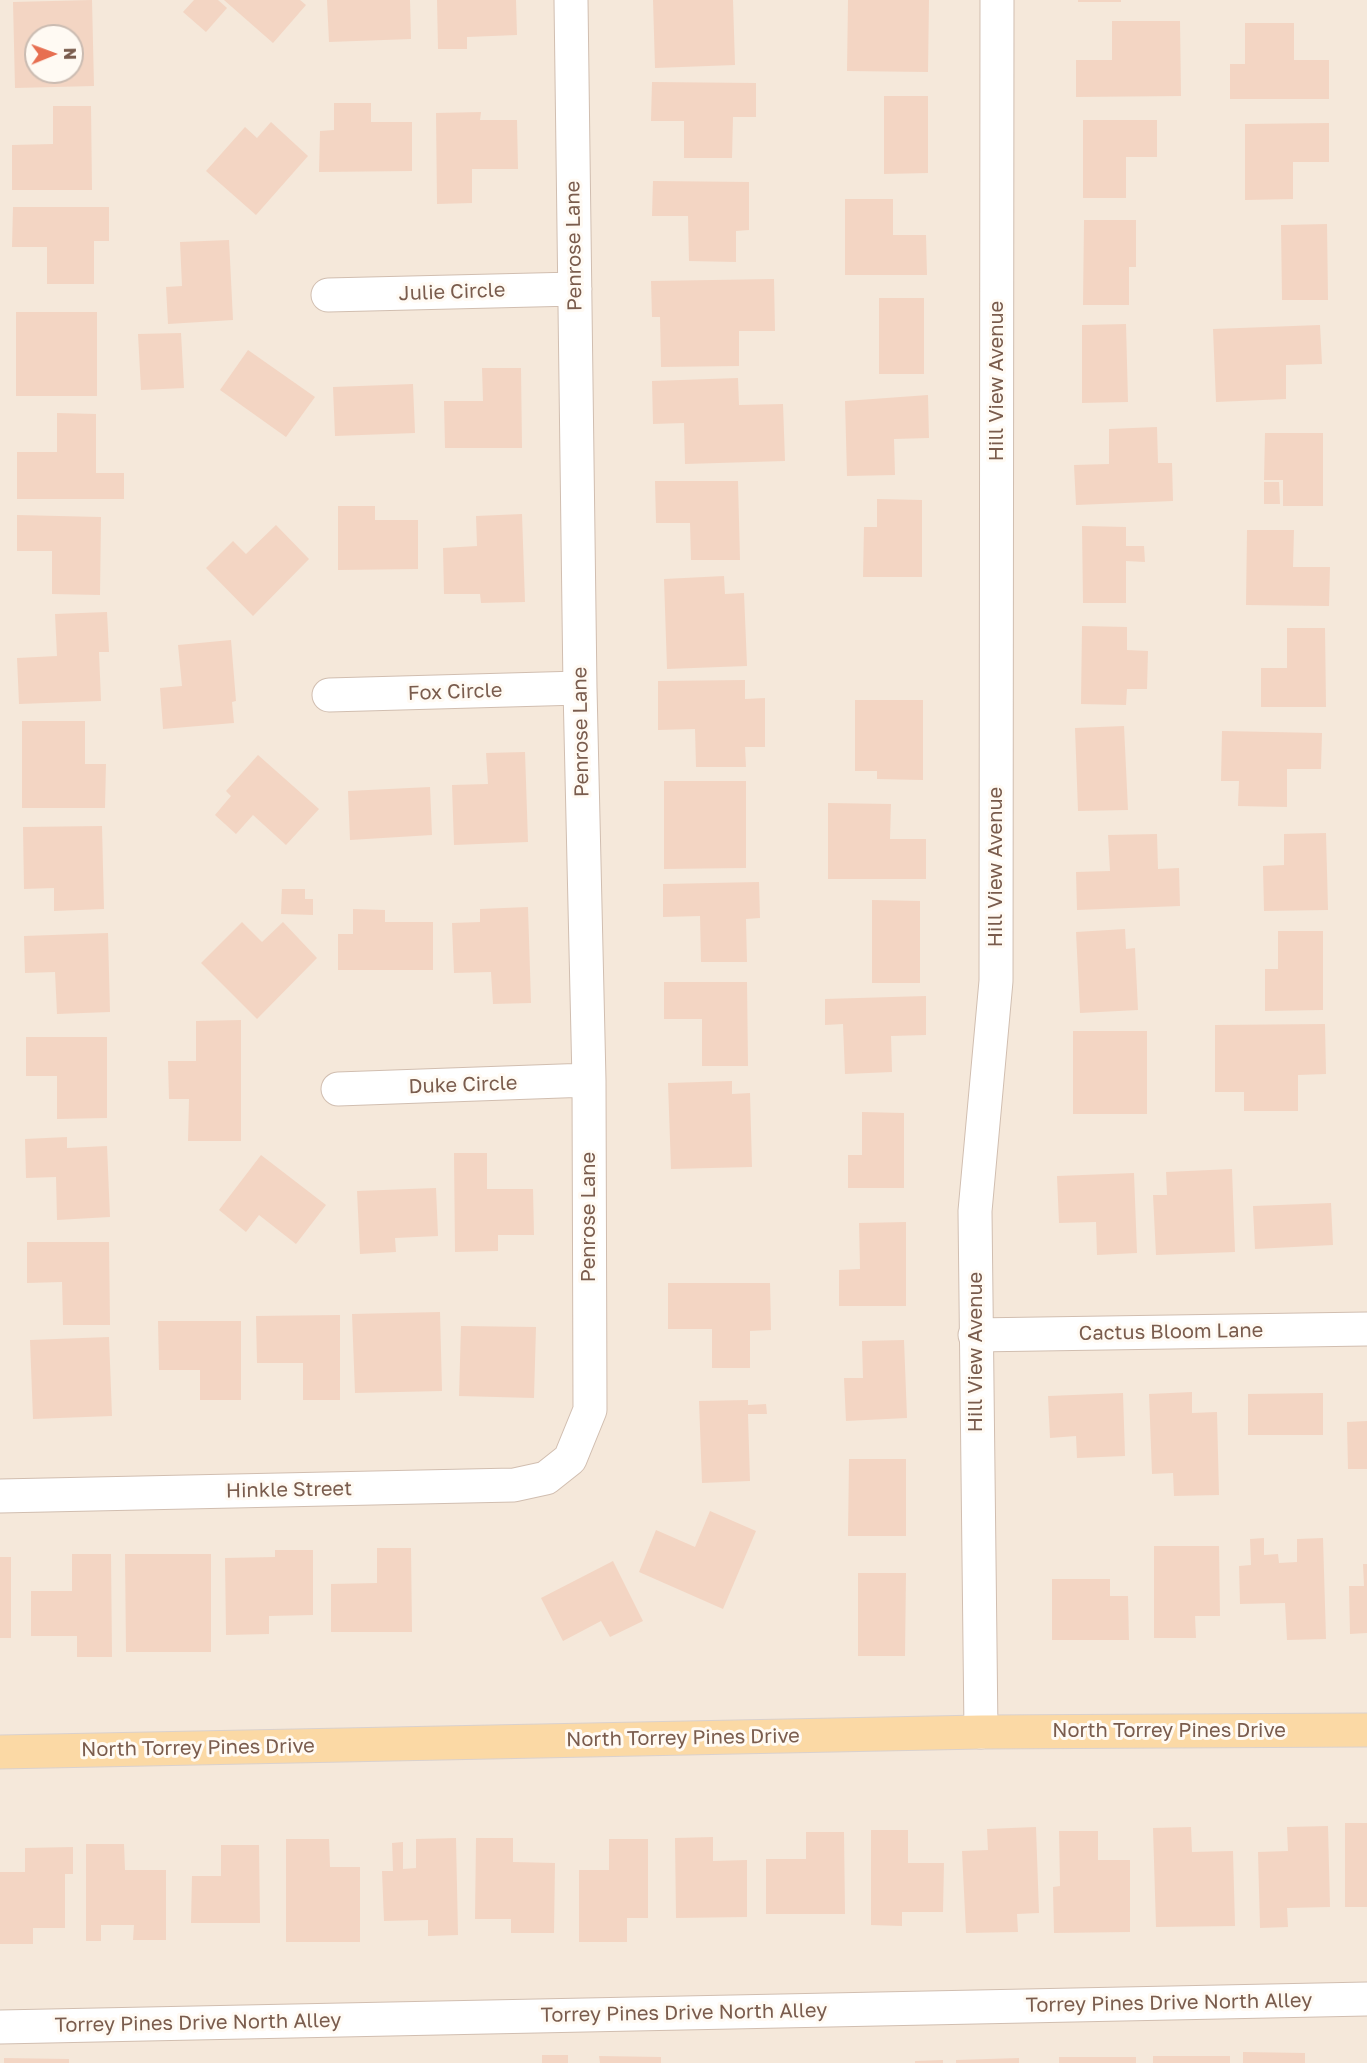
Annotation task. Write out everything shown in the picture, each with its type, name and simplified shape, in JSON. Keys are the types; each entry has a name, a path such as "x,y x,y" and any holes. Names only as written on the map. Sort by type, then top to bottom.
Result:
{"main road":[{"name":"North Torrey Pines Drive","path":"0,1752 981,1732 1367,1730"}],"street":[{"name":"Penrose Lane","path":"570,1459 590,1410 589,1080 580,688 571,0"},
{"name":"Hill View Avenue","path":"981,1732 975,1211 996,981 997,0"},
{"name":"Julie Circle","path":"328,296 575,289"},
{"name":"Fox Circle","path":"329,695 580,688"},
{"name":"Duke Circle","path":"338,1089 589,1080"},
{"name":"Cactus Bloom Lane","path":"975,1335 1367,1329"},
{"name":"Hinkle Street","path":"0,1496 514,1485 546,1478 570,1459"},
{"name":"Torrey Pines Drive North Alley","path":"0,2027 1367,1999"}],"shaded area":[{"path":"0,0 1367,0 1367,2063 0,2063"}],"building":[{"path":"92,0 94,86 15,88 13,2"},
{"path":"194,0 218,0 227,8 206,32 183,12"},
{"path":"224,0 300,0 306,5 273,43"},
{"path":"327,0 410,0 411,39 329,42"},
{"path":"437,0 516,0 517,35 467,37 467,49 438,49"},
{"path":"653,0 733,0 735,65 655,68"},
{"path":"848,0 929,0 928,72 847,71"},
{"path":"1078,0 1121,0 1121,2 1078,2"},
{"path":"1112,21 1180,21 1181,96 1076,97 1076,60 1112,60"},
{"path":"1245,23 1294,23 1294,60 1329,60 1329,99 1230,99 1230,64 1245,64"},
{"path":"652,82 756,83 756,117 733,117 732,158 684,158 684,121 651,121"},
{"path":"884,96 928,96 928,173 884,174"},
{"path":"334,103 371,103 371,122 412,122 412,171 319,172 320,131 334,130"},
{"path":"53,106 91,106 92,190 12,190 12,145 53,144"},
{"path":"481,112 480,120 517,120 518,169 472,169 472,203 437,204 436,113"},
{"path":"1083,120 1157,120 1157,157 1126,157 1126,198 1083,198"},
{"path":"271,122 308,156 256,215 206,171 245,127 257,138"},
{"path":"1329,123 1329,162 1293,162 1293,199 1245,200 1245,124"},
{"path":"653,181 749,182 749,230 736,231 736,262 689,261 688,216 652,216"},
{"path":"845,199 893,199 893,235 926,235 927,275 845,275"},
{"path":"13,207 109,207 109,241 94,241 94,284 47,284 47,247 12,247"},
{"path":"1084,220 1136,220 1136,267 1129,267 1129,305 1083,305"},
{"path":"1327,224 1328,300 1282,300 1281,225"},
{"path":"229,240 233,320 168,324 166,287 182,286 180,242"},
{"path":"774,279 775,331 739,331 739,366 661,367 660,317 652,317 651,281"},
{"path":"879,298 924,298 924,374 879,374"},
{"path":"16,312 97,312 97,396 16,396"},
{"path":"1126,324 1128,402 1082,403 1082,325"},
{"path":"1320,325 1322,364 1286,365 1286,399 1216,402 1213,329"},
{"path":"181,333 184,388 141,390 138,334"},
{"path":"248,350 315,397 286,437 220,390"},
{"path":"482,368 521,368 522,448 445,448 444,401 483,401"},
{"path":"738,378 739,405 783,404 785,461 685,464 684,423 653,424 652,381"},
{"path":"413,384 415,433 335,436 333,387"},
{"path":"928,395 929,438 894,439 895,475 847,476 845,401"},
{"path":"57,413 96,414 96,473 124,473 124,499 17,499 17,452 57,452"},
{"path":"1157,427 1158,463 1172,463 1173,501 1076,505 1074,465 1109,464 1109,429"},
{"path":"1265,433 1323,433 1323,506 1283,506 1283,480 1264,480"},
{"path":"655,481 738,481 740,560 691,560 690,523 656,523"},
{"path":"1264,482 1279,482 1280,504 1264,504"},
{"path":"877,499 922,500 922,577 863,577 864,527 877,527"},
{"path":"338,506 375,506 375,520 418,520 418,569 338,570"},
{"path":"522,514 525,602 481,603 480,594 444,594 443,548 477,546 476,516"},
{"path":"17,515 101,517 100,595 52,594 52,551 17,551"},
{"path":"276,525 309,559 253,616 206,568 233,541 246,554"},
{"path":"1082,526 1126,527 1126,546 1144,546 1145,562 1126,561 1126,603 1083,603"},
{"path":"1247,530 1294,530 1293,567 1330,567 1329,606 1246,605"},
{"path":"724,576 725,594 744,593 747,666 667,669 664,579"},
{"path":"107,612 109,652 99,652 101,701 19,704 17,658 57,656 55,614"},
{"path":"1082,626 1127,627 1127,650 1148,651 1147,689 1127,689 1126,705 1081,704"},
{"path":"1287,628 1325,628 1326,707 1261,707 1261,668 1287,668"},
{"path":"231,640 236,701 232,702 234,723 163,729 160,688 182,686 178,645"},
{"path":"745,680 745,699 765,698 765,747 745,747 746,767 696,767 695,729 658,730 658,681"},
{"path":"855,700 923,700 923,780 877,779 877,771 855,771"},
{"path":"22,721 85,721 85,764 106,764 105,808 22,808"},
{"path":"1124,726 1128,810 1078,811 1075,728"},
{"path":"1222,731 1322,733 1321,769 1287,769 1287,807 1238,806 1239,781 1221,781"},
{"path":"525,752 528,842 454,845 452,785 488,784 486,753"},
{"path":"258,755 319,809 286,845 253,815 236,834 215,815 231,796 226,791"},
{"path":"664,781 746,781 746,868 664,869"},
{"path":"430,787 432,835 350,840 348,791"},
{"path":"828,803 891,804 890,839 926,839 926,879 828,879"},
{"path":"102,826 104,909 54,911 54,888 24,889 23,827"},
{"path":"1326,833 1328,910 1264,911 1263,866 1284,865 1284,834"},
{"path":"1157,834 1158,869 1179,868 1180,906 1077,910 1076,872 1110,871 1108,835"},
{"path":"759,882 760,918 746,919 747,962 701,962 700,916 663,917 663,884"},
{"path":"282,889 305,889 305,899 313,899 313,915 281,914"},
{"path":"872,900 920,901 920,983 872,983"},
{"path":"528,907 531,1003 493,1004 491,972 454,973 452,923 480,922 480,909"},
{"path":"353,909 385,910 385,922 433,922 433,970 338,970 338,934 353,934"},
{"path":"242,922 262,942 283,922 317,958 257,1019 201,963"},
{"path":"1125,929 1126,949 1135,948 1138,1010 1080,1013 1076,932"},
{"path":"1278,931 1323,931 1323,1010 1265,1011 1265,969 1278,969"},
{"path":"108,933 110,1012 57,1014 55,972 25,973 24,936"},
{"path":"664,982 747,982 748,1066 702,1066 702,1019 664,1019"},
{"path":"926,996 926,1035 891,1036 892,1072 845,1074 843,1024 825,1025 825,999"},
{"path":"241,1020 241,1141 188,1141 189,1099 169,1099 168,1061 196,1061 196,1021"},
{"path":"1325,1024 1326,1074 1298,1075 1298,1111 1244,1111 1244,1092 1215,1092 1215,1025"},
{"path":"1073,1031 1147,1031 1147,1114 1073,1114"},
{"path":"26,1037 107,1037 107,1118 57,1119 57,1076 26,1076"},
{"path":"732,1081 732,1094 750,1093 752,1167 671,1169 668,1083"},
{"path":"862,1112 904,1113 904,1188 848,1188 848,1155 862,1155"},
{"path":"67,1137 67,1148 107,1146 110,1217 57,1220 56,1177 26,1178 25,1139"},
{"path":"454,1153 487,1153 487,1189 533,1189 534,1235 498,1235 498,1251 455,1252"},
{"path":"261,1155 326,1205 296,1244 259,1215 246,1232 219,1210"},
{"path":"1232,1169 1235,1252 1156,1255 1153,1195 1167,1195 1166,1172"},
{"path":"1134,1173 1137,1253 1097,1255 1096,1222 1059,1223 1057,1176"},
{"path":"436,1188 438,1236 395,1238 396,1252 360,1254 357,1191"},
{"path":"1331,1203 1333,1245 1255,1249 1253,1206"},
{"path":"906,1222 906,1306 839,1306 839,1270 860,1269 859,1223"},
{"path":"27,1242 109,1242 110,1325 63,1325 62,1282 27,1283"},
{"path":"668,1283 770,1283 771,1330 750,1331 750,1368 712,1368 712,1329 668,1329"},
{"path":"440,1312 442,1391 355,1393 352,1314"},
{"path":"340,1315 340,1400 303,1400 303,1363 257,1363 256,1316"},
{"path":"158,1321 241,1321 241,1400 200,1400 200,1370 159,1370"},
{"path":"461,1326 536,1327 534,1398 459,1396"},
{"path":"109,1337 112,1416 33,1419 30,1340"},
{"path":"904,1340 907,1418 846,1421 844,1378 863,1378 862,1341"},
{"path":"1192,1392 1192,1413 1217,1412 1219,1495 1174,1496 1173,1473 1152,1474 1149,1394"},
{"path":"1123,1393 1125,1456 1077,1458 1076,1436 1050,1438 1048,1396"},
{"path":"1323,1393 1323,1435 1248,1435 1248,1394"},
{"path":"748,1400 748,1405 766,1404 767,1414 748,1414 750,1481 702,1483 699,1401"},
{"path":"1367,1421 1367,1469 1348,1469 1347,1422"},
{"path":"849,1459 906,1459 906,1536 848,1536"},
{"path":"710,1511 756,1531 723,1609 639,1572 656,1530 695,1547"},
{"path":"1264,1538 1264,1555 1278,1554 1279,1563 1297,1562 1297,1539 1323,1538 1326,1639 1287,1640 1285,1603 1240,1604 1239,1566 1251,1565 1250,1539"},
{"path":"1154,1546 1219,1546 1220,1616 1195,1616 1196,1638 1154,1638"},
{"path":"377,1548 411,1548 412,1632 331,1632 331,1584 377,1583"},
{"path":"275,1550 313,1550 313,1615 269,1616 269,1634 226,1635 225,1558 275,1557"},
{"path":"72,1554 111,1554 112,1657 77,1657 77,1636 31,1636 31,1591 72,1591"},
{"path":"125,1554 211,1554 211,1652 126,1652"},
{"path":"0,1557 11,1557 11,1638 0,1638"},
{"path":"613,1561 643,1621 610,1637 601,1621 563,1641 541,1598"},
{"path":"1363,1564 1367,1564 1367,1633 1350,1634 1349,1586 1364,1586"},
{"path":"858,1573 906,1573 905,1656 858,1656"},
{"path":"1052,1579 1110,1579 1110,1596 1128,1596 1129,1640 1052,1640"},
{"path":"1345,1823 1367,1823 1367,1907 1345,1907"},
{"path":"1328,1826 1330,1907 1287,1908 1288,1927 1260,1928 1258,1852 1288,1851 1287,1827"},
{"path":"1036,1827 1039,1913 1017,1914 1018,1932 966,1933 962,1851 988,1850 987,1829"},
{"path":"1191,1827 1192,1852 1233,1851 1235,1926 1156,1927 1153,1828"},
{"path":"871,1830 908,1830 908,1863 944,1863 943,1912 902,1912 902,1926 871,1925"},
{"path":"1059,1831 1098,1831 1098,1860 1130,1860 1130,1932 1054,1933 1053,1887 1060,1886"},
{"path":"806,1832 844,1832 845,1914 766,1914 766,1859 806,1859"},
{"path":"713,1837 713,1861 747,1860 747,1917 676,1918 675,1838"},
{"path":"456,1838 458,1935 428,1936 428,1920 384,1921 382,1871 393,1871 392,1843 403,1842 403,1869 416,1868 416,1839"},
{"path":"476,1838 513,1838 513,1862 555,1863 554,1933 511,1933 511,1919 475,1919"},
{"path":"286,1839 329,1839 330,1867 360,1867 360,1942 286,1942"},
{"path":"609,1839 648,1839 648,1918 627,1918 627,1942 579,1942 579,1870 609,1870"},
{"path":"86,1844 124,1844 125,1870 166,1870 166,1940 133,1940 134,1925 101,1925 101,1941 86,1941"},
{"path":"221,1845 259,1845 260,1923 191,1923 192,1876 221,1876"},
{"path":"73,1847 73,1874 65,1874 65,1928 33,1928 33,1944 0,1944 0,1872 25,1872 25,1848"},
{"path":"1243,2052 1305,2053 1305,2063 1243,2063"},
{"path":"542,2055 568,2055 568,2063 542,2063"},
{"path":"599,2056 661,2057 661,2063 600,2063"},
{"path":"1153,2056 1230,2056 1230,2063 1153,2063"},
{"path":"1059,2057 1136,2057 1136,2063 1059,2063"},
{"path":"4,2058 69,2059 69,2063 4,2063"},
{"path":"1019,2058 1019,2063 956,2063 956,2060"},
{"path":"943,2060 943,2063 915,2063 915,2061"}]}
